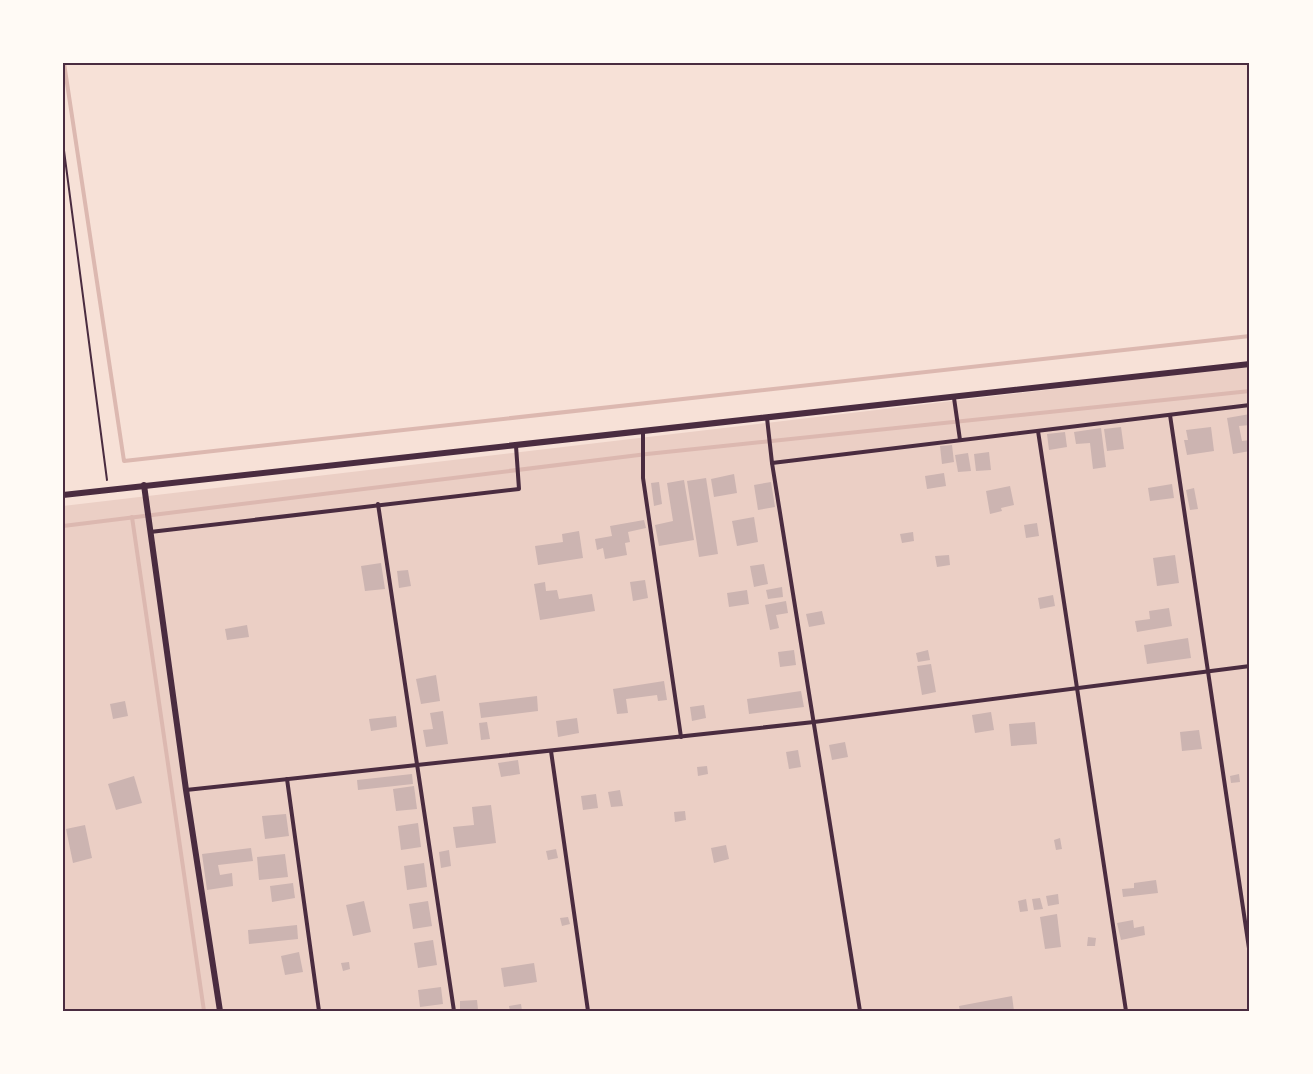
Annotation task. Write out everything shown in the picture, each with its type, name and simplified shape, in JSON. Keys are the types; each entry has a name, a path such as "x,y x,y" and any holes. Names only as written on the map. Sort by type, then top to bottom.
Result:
{"street":[{"path":"63,495 1250,364"},
{"path":"144,485 186,790 220,1011"}],"lane":[{"path":"954,398 960,440"},
{"path":"772,463 1250,405"},
{"path":"1170,415 1250,955"},
{"path":"767,418 772,463 860,1011"},
{"path":"1038,431 1126,1011"},
{"path":"643,432 643,478 681,737"},
{"path":"149,528 519,489 516,446"},
{"path":"378,504 454,1011"},
{"path":"186,790 814,722 1250,666"},
{"path":"551,751 588,1011"},
{"path":"287,779 319,1011"}],"path":[{"path":"63,143 108,489"}],"shaded area":[{"path":"1250,366 1250,1011 63,1011 63,506"}],"building":[{"path":"1250,414 1250,425 1239,426 1242,441 1250,440 1250,451 1233,454 1227,418"},
{"path":"1121,427 1124,449 1107,451 1104,429"},
{"path":"1211,427 1214,451 1187,455 1184,440 1188,440 1186,430"},
{"path":"1101,428 1106,467 1093,469 1090,443 1076,444 1074,432"},
{"path":"1065,432 1067,447 1049,450 1047,434"},
{"path":"952,445 954,462 942,464 940,446"},
{"path":"989,452 991,470 976,471 974,454"},
{"path":"968,453 971,471 958,472 955,455"},
{"path":"944,473 946,486 927,489 925,476"},
{"path":"734,474 737,493 714,497 711,479"},
{"path":"706,478 718,554 699,557 687,481"},
{"path":"684,480 694,540 659,546 655,525 673,521 667,483"},
{"path":"659,482 662,504 654,506 651,483"},
{"path":"771,482 775,507 758,510 754,485"},
{"path":"1172,484 1174,498 1150,501 1148,488"},
{"path":"1010,486 1014,505 990,514 986,491"},
{"path":"1194,488 1198,509 1190,510 1186,490"},
{"path":"754,517 758,542 737,546 732,521"},
{"path":"644,520 646,528 628,532 630,542 625,543 627,555 605,559 603,548 597,550 595,539 612,536 610,526"},
{"path":"1037,523 1039,536 1026,538 1024,525"},
{"path":"579,531 583,558 538,565 535,546 563,542 562,534"},
{"path":"913,532 914,541 902,543 900,534"},
{"path":"949,555 950,565 937,567 935,556"},
{"path":"1175,555 1179,583 1157,586 1153,558"},
{"path":"381,563 385,589 365,591 361,566"},
{"path":"764,564 768,584 754,587 750,566"},
{"path":"408,570 411,586 399,588 397,571"},
{"path":"645,580 648,598 633,601 630,582"},
{"path":"545,582 546,591 557,590 559,599 592,594 595,611 540,620 534,584"},
{"path":"782,587 783,597 768,599 766,590"},
{"path":"747,590 749,604 729,607 727,593"},
{"path":"1053,595 1055,606 1040,609 1038,598"},
{"path":"786,601 788,613 776,615 779,628 770,630 765,605"},
{"path":"1169,608 1172,626 1137,632 1135,621 1150,619 1149,611"},
{"path":"822,611 825,624 809,627 806,614"},
{"path":"247,625 249,637 227,640 225,629"},
{"path":"1188,638 1191,658 1147,664 1144,645"},
{"path":"794,650 796,665 780,667 778,652"},
{"path":"928,650 930,660 918,662 916,653"},
{"path":"931,664 936,692 922,695 917,666"},
{"path":"436,675 440,701 421,704 416,679"},
{"path":"664,681 667,700 658,701 657,695 626,699 628,713 617,714 613,689"},
{"path":"801,691 804,707 749,714 747,699"},
{"path":"537,696 538,711 481,718 479,703"},
{"path":"125,701 128,716 113,719 110,704"},
{"path":"704,705 706,718 692,721 690,707"},
{"path":"443,711 448,744 426,747 423,730 433,729 430,713"},
{"path":"991,712 994,730 975,733 972,715"},
{"path":"396,716 397,727 371,731 369,719"},
{"path":"577,718 579,733 558,737 556,721"},
{"path":"487,722 490,739 481,740 479,723"},
{"path":"1035,722 1037,744 1011,746 1009,724"},
{"path":"1199,730 1202,749 1182,751 1180,732"},
{"path":"845,742 848,757 832,760 829,745"},
{"path":"798,750 801,767 789,769 786,752"},
{"path":"518,760 520,774 501,777 498,763"},
{"path":"707,766 708,774 698,776 697,767"},
{"path":"412,774 413,784 358,790 357,780"},
{"path":"1239,774 1240,782 1231,783 1230,776"},
{"path":"134,776 142,803 116,810 108,784"},
{"path":"414,786 417,809 396,811 393,789"},
{"path":"620,790 623,806 611,807 608,792"},
{"path":"596,794 598,808 583,810 581,796"},
{"path":"491,805 496,843 456,848 453,827 474,825 472,807"},
{"path":"685,811 686,820 675,822 674,812"},
{"path":"286,814 289,836 265,839 262,816"},
{"path":"418,823 421,847 401,850 398,826"},
{"path":"85,825 92,858 73,863 66,829"},
{"path":"1060,838 1062,849 1056,850 1054,840"},
{"path":"726,845 729,859 714,863 711,848"},
{"path":"251,848 253,861 218,865 220,875 232,873 233,886 207,890 202,854"},
{"path":"556,849 558,858 548,860 546,851"},
{"path":"449,850 451,866 441,868 439,852"},
{"path":"285,854 288,877 259,880 257,857"},
{"path":"424,863 427,887 407,890 404,866"},
{"path":"1156,880 1158,893 1123,897 1122,889 1134,888 1134,883"},
{"path":"293,883 295,898 272,902 270,886"},
{"path":"1058,894 1059,904 1048,906 1046,896"},
{"path":"1040,898 1043,909 1034,910 1032,899"},
{"path":"1026,899 1028,911 1020,912 1018,901"},
{"path":"364,901 371,932 353,936 346,905"},
{"path":"428,901 432,926 413,929 409,904"},
{"path":"1057,914 1061,947 1045,949 1040,917"},
{"path":"568,917 570,924 562,926 560,918"},
{"path":"1133,920 1134,928 1144,926 1145,935 1121,940 1117,923"},
{"path":"297,925 298,939 249,944 248,930"},
{"path":"1088,937 1096,938 1095,946 1087,946"},
{"path":"433,940 437,965 418,968 414,943"},
{"path":"299,952 303,972 285,975 281,956"},
{"path":"349,962 350,969 343,971 341,963"},
{"path":"534,963 537,982 504,987 501,968"},
{"path":"441,987 443,1004 420,1007 418,990"},
{"path":"1012,996 1014,1011 996,1011 995,1009 960,1011 959,1006"},
{"path":"477,1000 478,1010 460,1011 460,1001"},
{"path":"521,1004 522,1011 510,1011 509,1006"}],"waterway":[{"path":"64,63 124,461 1250,336"},
{"path":"63,526 647,454 1250,391"},
{"path":"132,517 204,1011"}]}
